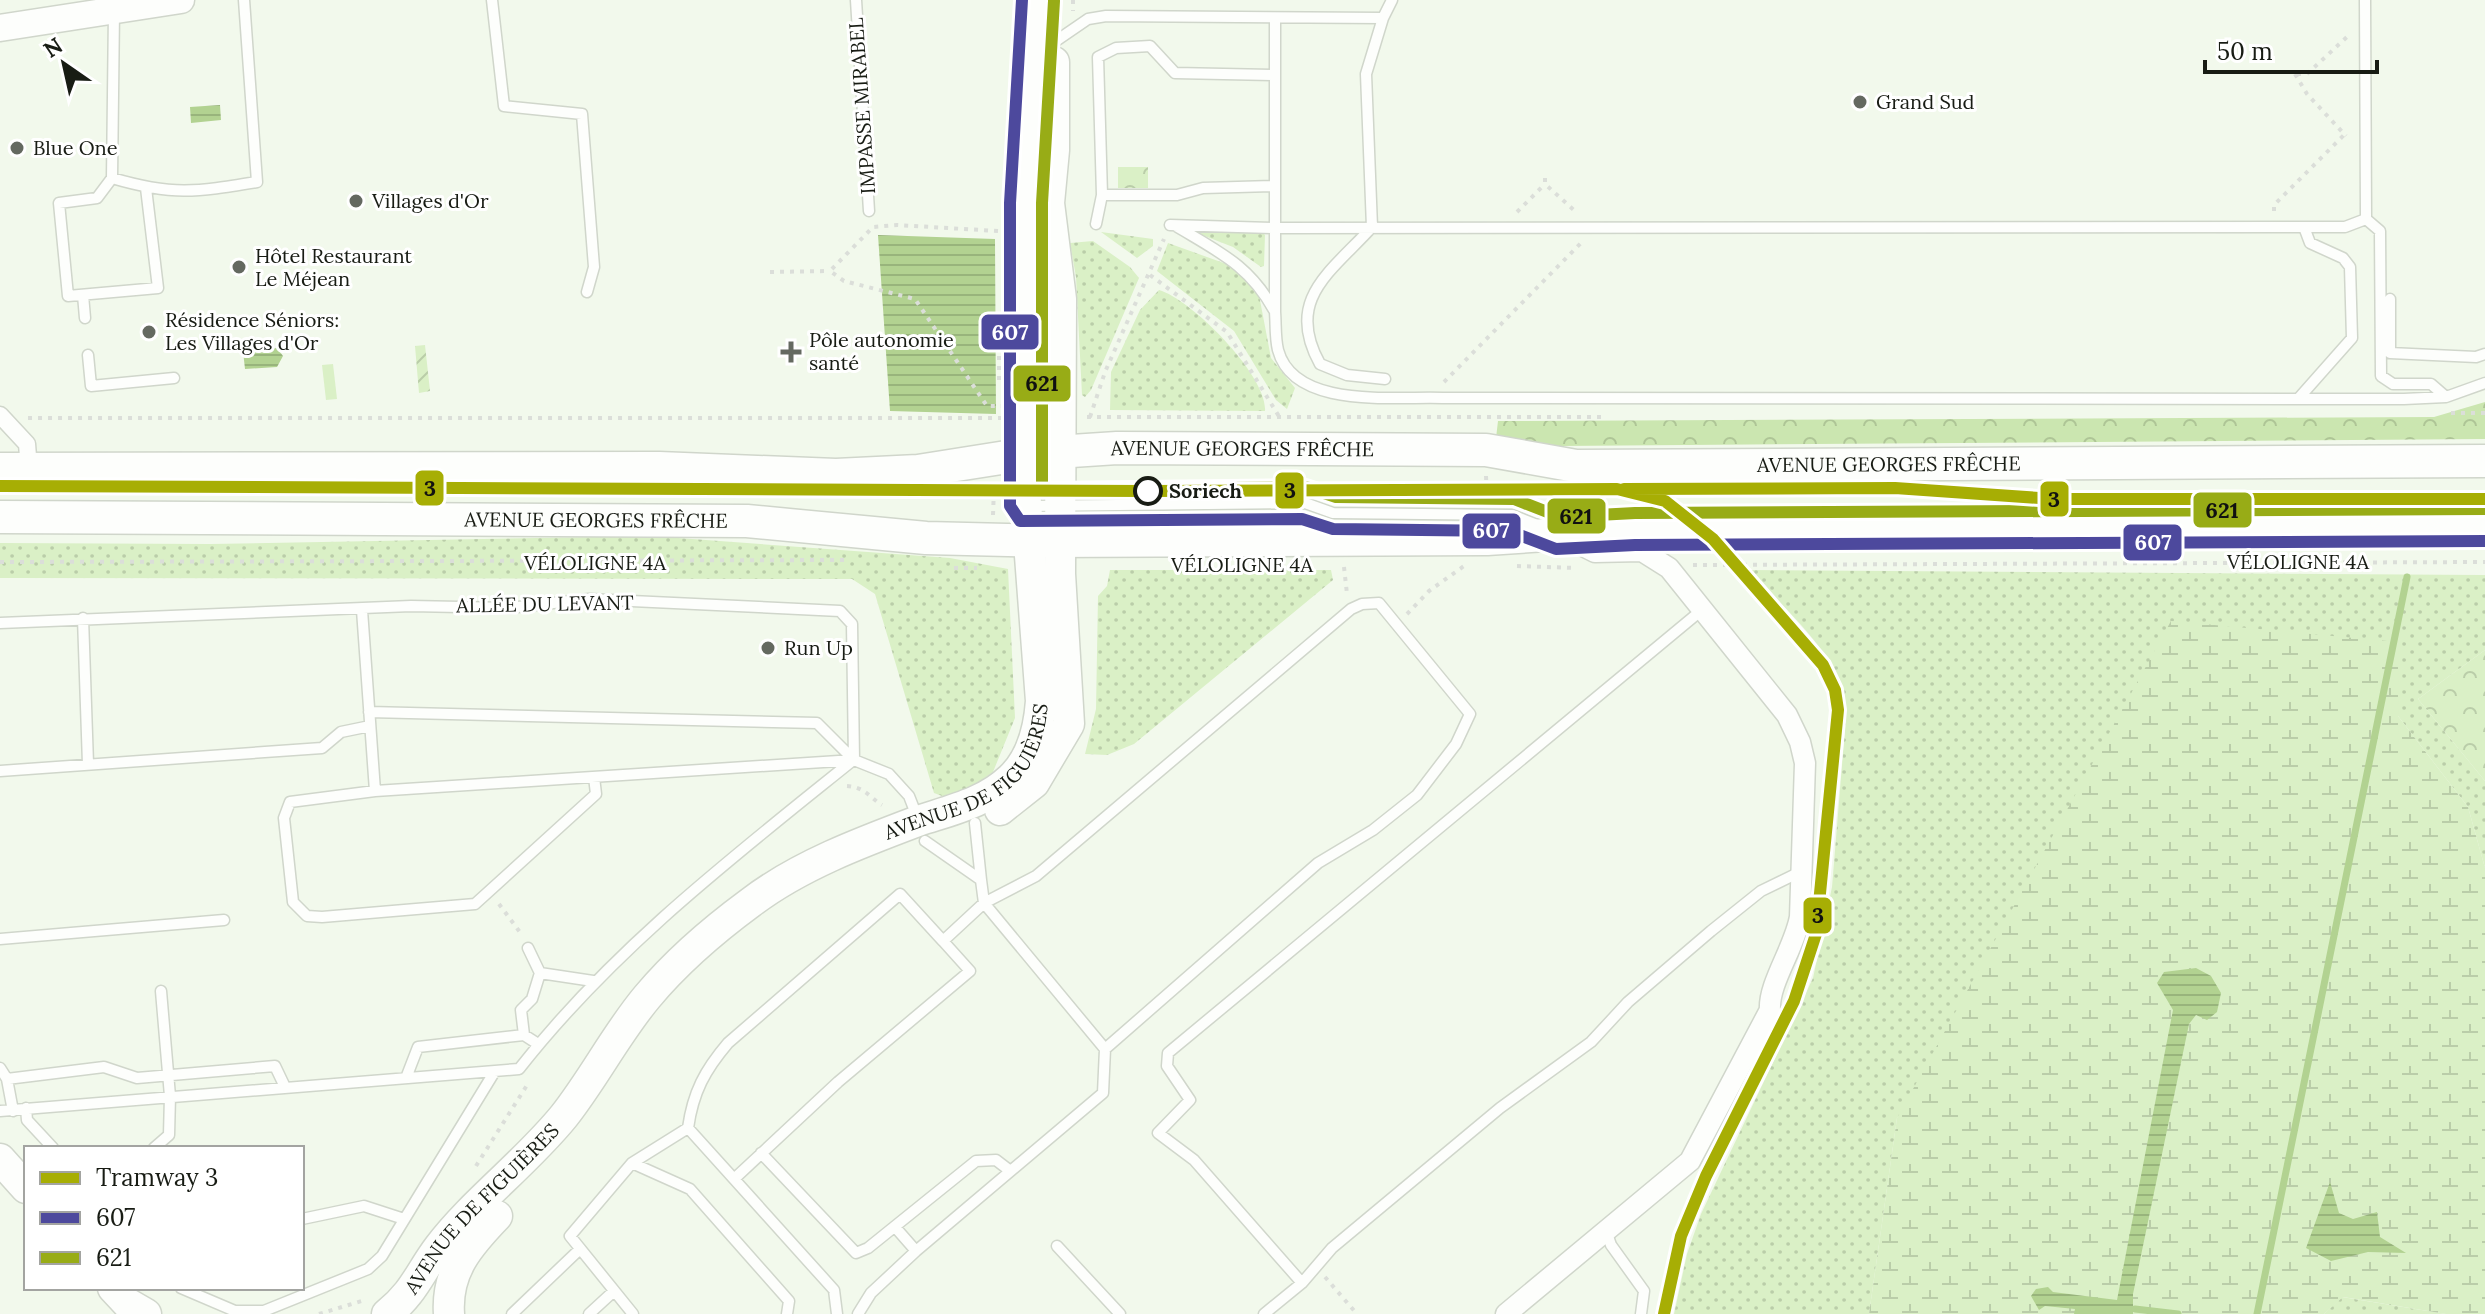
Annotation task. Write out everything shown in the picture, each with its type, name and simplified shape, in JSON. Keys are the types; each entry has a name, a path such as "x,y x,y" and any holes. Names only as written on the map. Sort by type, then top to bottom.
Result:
{"main road":[{"name":"AVENUE DE FIGUIÈRES","path":"449,1314 454,1270 474,1240 561,1149 659,1011 689,975 772,909 992,792 1012,777 1032,748 1040,726 1041,701 1027,540 1026,454 1019,414 1039,258 1038,0"},
{"name":"AVENUE DE FIGUIÈRES","path":"1037,203 1054,150 1053,43 1057,0"},
{"name":"AVENUE DE FIGUIÈRES","path":"377,1307 419,1283 438,1248 524,1162 565,1114 645,998 679,962 762,893 821,862 922,831 975,823 1007,806 1034,783 1069,724 1060,506 1062,453 1076,418 1061,299 1039,258"},
{"name":"AVENUE GEORGES FRÊCHE","path":"15,469 659,468 836,475 918,471 1026,454 1117,448 1486,450 1576,466 2485,461"},
{"name":"AVENUE GEORGES FRÊCHE","path":"0,517 747,521 913,537 995,552 1027,540 1491,546 1557,533 1635,529 2485,525"},
{"path":"0,1159 24,1186"},
{"path":"115,1290 127,1303 146,1314"}],"street":[{"path":"0,28 58,10 114,10 167,1"},
{"path":"0,417 27,444 15,469"},
{"path":"1506,1314 1690,1161 1770,1010 1769,998 1797,939 1805,763 1800,742 1787,715 1669,568 1642,551 1595,552 1557,533"}],"lane":[{"path":"112,178 146,188 185,193 257,182 244,0"},
{"path":"492,0 504,106 582,114 594,267 587,292"},
{"name":"IMPASSE MIRABEL","path":"856,0 869,211"},
{"path":"1368,397 1385,379 1347,375 1320,364 1306,331 1306,308 1313,292 1372,227 1366,74 1383,18 1392,0"},
{"path":"2365,0 2366,219 2380,231 2381,376 2393,384 2431,384 2446,397"},
{"path":"114,10 112,178 97,198 59,203 68,296 158,288 146,188"},
{"path":"1053,43 1088,19 1106,16 1383,18"},
{"path":"1275,18 1275,312 1279,352 1293,373 1317,389 1368,397 1438,398 2298,399 2446,397 2485,383"},
{"path":"1096,224 1102,195 1098,57 1116,48 1150,46 1175,73 1275,75"},
{"path":"1102,195 1177,195 1203,188 1275,186"},
{"path":"1172,225 1275,228 2345,227 2366,219"},
{"path":"1172,225 1238,263 1261,287 1275,312"},
{"path":"2298,399 2352,338 2350,267 2343,258 2310,243 2304,227"},
{"path":"83,295 85,318"},
{"path":"2390,299 2390,353 2476,357 2485,354"},
{"path":"88,355 91,386 174,378"},
{"path":"1026,506 1305,503 1333,513 1491,546"},
{"name":"ALLÉE DU LEVANT","path":"0,623 411,606 509,608 589,599 840,611 852,624 854,760"},
{"path":"943,941 984,903 1036,876 1244,704 1265,679 1351,609 1362,604 1379,603 1470,714 1456,744 1417,795 1373,830 1318,863 1105,1049"},
{"path":"1302,1283 1194,1160 1158,1133 1190,1100 1167,1066 1168,1053 1703,609"},
{"path":"362,610 375,791"},
{"path":"83,618 88,764"},
{"path":"369,712 817,723 854,760 889,774 909,796 922,831 981,880"},
{"path":"0,771 322,748 341,732 370,726"},
{"path":"594,777 596,794 475,904 307,916 293,902 284,818 290,802 375,791 854,760"},
{"path":"0,1111 519,1069 593,981 713,872 854,760"},
{"path":"858,1314 871,1293 916,1251 1103,1093 1105,1049 984,903 975,823"},
{"path":"1264,1314 1500,1108 1591,1042 1628,1002 1711,931 1761,891 1800,872"},
{"path":"633,1314 570,1236 632,1163 688,1128 693,1095 708,1066 728,1043 900,894 970,971 838,1082 734,1179"},
{"path":"0,939 224,920"},
{"path":"524,1035 521,1010 532,999 540,973 528,948"},
{"path":"540,973 593,981"},
{"path":"156,1146 169,1135 170,1096 161,991"},
{"path":"406,1078 418,1047 524,1035 538,1044"},
{"path":"7,1079 104,1067 137,1078 275,1066 285,1087"},
{"path":"0,1068 7,1079 13,1111"},
{"path":"185,1290 235,1311 264,1311 368,1269 382,1256 495,1071"},
{"path":"26,1108 27,1120 51,1146"},
{"path":"688,1128 834,1290 837,1314"},
{"path":"761,1153 856,1253 868,1248 976,1161 996,1160 1009,1170"},
{"path":"632,1163 690,1189 789,1301 787,1314"},
{"path":"304,1219 364,1206 404,1219"},
{"path":"895,1227 916,1251"},
{"path":"1606,1231 1611,1245 1644,1291 1641,1314"},
{"path":"1057,1246 1120,1314"},
{"path":"512,1314 580,1249"},
{"path":"203,1300 210,1290"},
{"path":"589,1314 614,1291"}],"path":[{"path":"2366,24 2361,24 2307,74 2296,74 2307,94 2366,158"},
{"path":"2274,227 2274,205 2344,135"},
{"path":"1438,398 1438,388 1581,247 1580,216 1545,181 1501,227"},
{"path":"830,271 873,227 897,225 998,231"},
{"path":"1076,418 1105,372 1172,225"},
{"path":"770,272 830,271 844,281 915,299 987,406 1019,414"},
{"path":"1076,418 1280,418 1227,332 1150,275"},
{"path":"0,417 1019,414"},
{"path":"951,567 966,570 995,552 993,459 1019,414"},
{"path":"1485,418 1491,546"},
{"path":"1396,624 1429,591 1491,546 1590,568"},
{"name":"VÉLOLIGNE 4A","path":"0,562 853,560"},
{"name":"VÉLOLIGNE 4A","path":"1669,568 1750,563 2485,562"},
{"name":"VÉLOLIGNE 4A","path":"1334,565 1359,565"},
{"path":"1344,565 1351,609"},
{"path":"1449,566 1464,566"},
{"path":"490,893 520,931 528,948"},
{"path":"1316,1266 1357,1314"},
{"path":"319,1314 377,1307"}],"green space":[{"path":"1118,167 1148,167 1148,188 1118,188"},
{"path":"1261,231 1265,235 1264,266 1261,267 1233,247 1197,233"},
{"path":"1101,232 1153,239 1153,246 1137,258"},
{"path":"1093,241 1130,267 1139,278 1091,390 1085,397 1082,395 1076,277 1070,243"},
{"path":"1168,243 1232,266 1249,281 1259,295 1271,358 1295,388 1287,409 1276,400 1234,331 1157,271"},
{"path":"1159,290 1189,308 1225,341 1254,379 1263,396 1265,411 1110,410 1111,372 1140,310"},
{"path":"425,345 430,391 419,393 415,346"},
{"path":"333,364 337,399 326,400 322,365"},
{"path":"2485,402 2485,439 1559,446 1496,438 1498,421 2434,417"},
{"path":"651,536 950,558 1008,569 1015,718 993,772 953,800 934,793 875,594 852,579 0,578 0,543 210,544"},
{"path":"1110,570 1331,570 1333,580 1134,744 1107,755 1085,754 1096,709 1098,596 1107,586"},
{"path":"1749,570 2485,575 2485,650 2418,699 2485,781 2485,868 2468,807 2398,716 2398,642 1897,1118 1869,1314 1674,1314 1687,1254 1701,1214 1813,978 1832,887 1846,716 1843,694 1835,674 1811,636"},
{"path":"2171,621 2398,642 2398,716 2468,807 2485,868 2485,1314 2446,1314 2343,1297 2324,1314 1869,1314 1897,1118"},
{"path":"2485,650 2485,781 2418,699"},
{"path":"2342,1297 2446,1314 2324,1314"}],"shaded area":[{"path":"220,105 221,120 191,123 190,107"},
{"path":"878,235 995,239 996,414 890,411"},
{"path":"277,348 283,356 277,367 245,369 243,351"},
{"path":"2196,968 2211,976 2221,993 2217,1012 2207,1020 2196,1015 2189,1024 2133,1294 2133,1314 2074,1314 2075,1309 2045,1306 2039,1310 2031,1296 2036,1289 2048,1287 2053,1292 2117,1300 2173,1010 2157,983 2164,972"},
{"path":"2330,1182 2339,1213 2353,1219 2377,1212 2380,1237 2406,1253 2368,1252 2331,1261 2306,1248"}],"waterway":[{"path":"2257,1314 2407,577"},
{"path":"2135,1309 2178,1314"}],"tram line":[{"name":"3","path":"0,486 1148,491 1617,489 1665,501 1713,539 1823,665 1835,690 1838,710 1816,934 1794,1001 1706,1176 1681,1236 1664,1314"},
{"name":"3","path":"1624,489 1895,488 2054,499 2485,499"}],"transit line":[{"name":"607","path":"1022,0 1010,203 1010,506 1020,521 1302,519 1333,529 1509,531 1556,549 1635,545 2485,541"},
{"name":"621","path":"1054,1 1042,203 1042,490 1306,487 1336,497 1514,499 1560,517 1635,513 2485,509"}],"place":[{"name":"Grand Sud","path":"1860,102"},
{"name":"Blue One","path":"17,148"},
{"name":"Villages d'Or","path":"356,201"},
{"name":"Hôtel Restaurant Le Méjean","path":"239,267"},
{"name":"Résidence Séniors: Les Villages d'Or","path":"149,332"},
{"name":"Pôle autonomie santé","path":"791,352"},
{"name":"Soriech","path":"1148,491"},
{"name":"Run Up","path":"768,648"}]}
